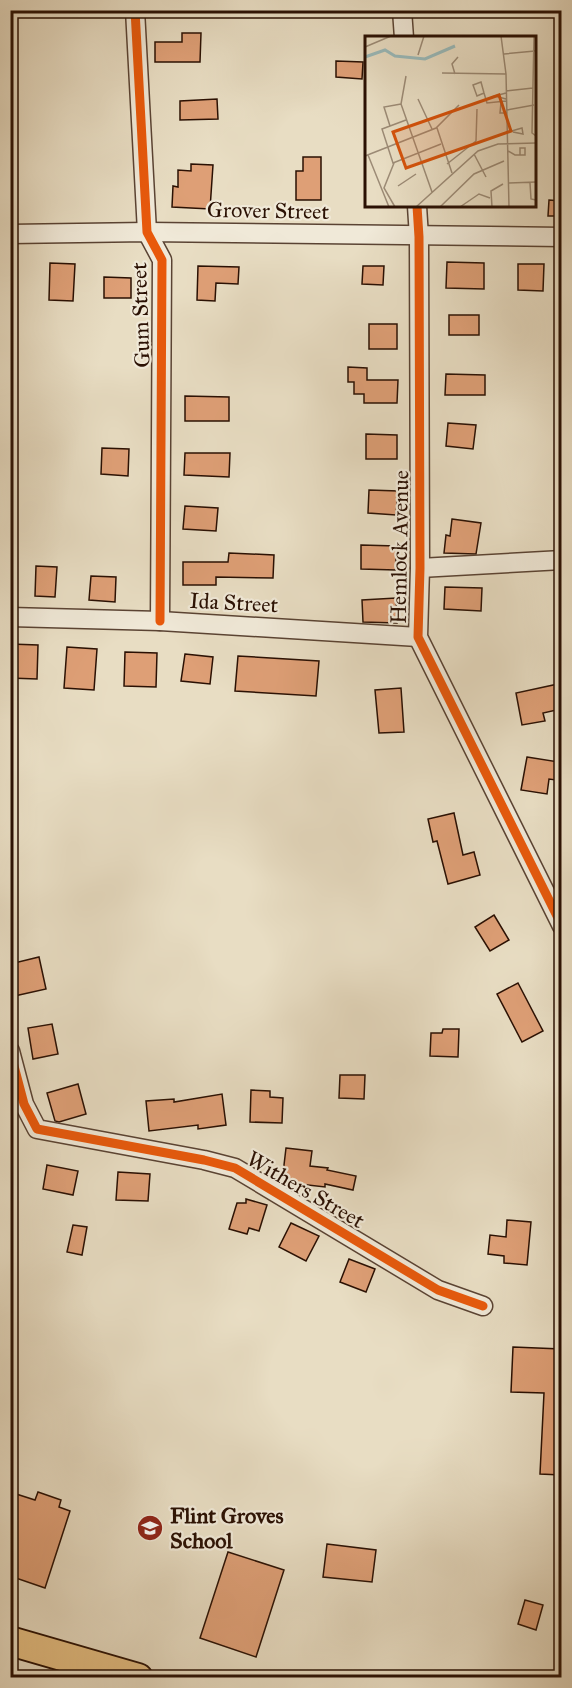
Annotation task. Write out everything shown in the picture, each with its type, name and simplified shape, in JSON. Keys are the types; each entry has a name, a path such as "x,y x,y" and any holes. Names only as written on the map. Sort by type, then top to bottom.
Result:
{"main road":[{"path":"10,1641 138,1677"}],"street":[{"name":"Gum Street","path":"135,10 147,232 162,260 160,621"},
{"path":"402,10 404,36"},
{"name":"Hemlock Avenue","path":"417,207 420,568 418,637 561,926"},
{"name":"Grover Street","path":"10,234 147,232 561,237"},
{"path":"420,568 561,560"},
{"name":"Ida Street","path":"10,617 160,621 418,637"},
{"name":"Withers Street","path":"10,1051 24,1104 37,1129 204,1160 235,1168 438,1290 483,1306"}],"building":[{"path":"182,33 201,33 200,62 155,62 155,42 182,42"},
{"path":"336,61 363,62 362,79 336,77"},
{"path":"217,99 218,119 180,120 180,101"},
{"path":"303,157 321,157 321,200 296,200 296,171 303,171"},
{"path":"191,164 213,165 210,209 172,207 173,186 178,187 178,170 191,171"},
{"path":"549,200 561,201 561,216 548,216"},
{"path":"447,262 484,263 484,289 446,288"},
{"path":"50,263 75,264 73,301 49,300"},
{"path":"518,264 544,264 543,291 518,290"},
{"path":"198,266 239,267 238,284 216,283 215,301 197,300"},
{"path":"363,266 384,266 383,285 362,284"},
{"path":"104,277 131,278 131,298 104,298"},
{"path":"449,315 479,315 479,335 449,335"},
{"path":"369,324 397,324 397,349 369,349"},
{"path":"348,367 367,368 367,380 398,380 397,403 364,403 364,394 354,394 354,382 348,382"},
{"path":"446,374 485,375 485,395 445,395"},
{"path":"185,396 229,397 229,421 185,421"},
{"path":"448,423 476,425 473,449 446,446"},
{"path":"366,434 397,435 397,459 366,459"},
{"path":"102,448 129,449 128,476 101,474"},
{"path":"185,453 230,453 229,477 184,475"},
{"path":"369,490 398,491 396,515 368,513"},
{"path":"185,506 218,508 216,531 183,529"},
{"path":"452,519 481,523 476,554 444,553 446,535 450,536"},
{"path":"361,545 396,546 396,570 361,569"},
{"path":"229,553 274,555 273,578 216,577 216,585 183,585 183,562 228,562"},
{"path":"36,566 57,567 55,597 35,596"},
{"path":"91,576 116,577 115,602 89,600"},
{"path":"445,587 482,588 481,611 444,609"},
{"path":"396,598 397,623 363,622 362,600"},
{"path":"10,644 38,645 37,679 10,678"},
{"path":"67,647 97,649 94,690 64,688"},
{"path":"125,652 157,653 156,687 124,686"},
{"path":"185,654 213,657 210,684 181,681"},
{"path":"238,656 319,661 316,696 235,691"},
{"path":"558,684 561,709 543,713 545,721 522,725 516,693"},
{"path":"401,688 404,732 379,733 375,690"},
{"path":"527,757 559,762 556,780 549,779 547,794 521,790"},
{"path":"454,813 463,855 474,852 480,875 448,884 437,841 433,842 428,819"},
{"path":"494,915 509,940 490,951 475,927"},
{"path":"39,957 46,989 10,997 10,964"},
{"path":"518,983 543,1031 522,1042 497,994"},
{"path":"52,1024 58,1054 33,1059 28,1028"},
{"path":"443,1029 459,1029 458,1057 430,1056 431,1033 442,1033"},
{"path":"340,1075 365,1075 364,1099 339,1098"},
{"path":"78,1084 86,1114 59,1122 55,1121 47,1093"},
{"path":"251,1090 270,1091 270,1097 283,1098 282,1123 250,1122"},
{"path":"222,1094 226,1125 198,1129 198,1125 149,1131 146,1101 174,1099 174,1102"},
{"path":"286,1148 312,1151 310,1166 328,1168 327,1170 356,1176 353,1190 325,1184 325,1187 282,1182"},
{"path":"47,1165 78,1171 73,1195 43,1189"},
{"path":"118,1172 150,1174 148,1201 116,1200"},
{"path":"246,1199 267,1205 259,1231 249,1228 247,1234 229,1229 237,1203 246,1203"},
{"path":"507,1220 531,1222 527,1265 504,1263 504,1256 488,1254 490,1235 506,1237"},
{"path":"291,1223 319,1236 306,1261 279,1247"},
{"path":"73,1225 87,1227 82,1255 67,1252"},
{"path":"349,1259 375,1269 366,1292 340,1282"},
{"path":"513,1347 561,1349 561,1475 540,1474 544,1393 511,1392"},
{"path":"10,1492 35,1500 38,1492 61,1500 59,1507 70,1511 45,1588 10,1576"},
{"path":"327,1544 376,1550 372,1582 323,1577"},
{"path":"228,1552 284,1570 256,1657 200,1638"},
{"path":"525,1600 543,1605 536,1630 518,1624"}],"cycle path":[{"path":"135,10 147,232 162,260 160,621"},
{"path":"417,207 420,568 418,637 562,926"},
{"path":"10,1051 24,1104 37,1129 204,1160 235,1168 438,1290 483,1306"}],"place":[{"name":"Flint Groves School","path":"150,1528"}]}
